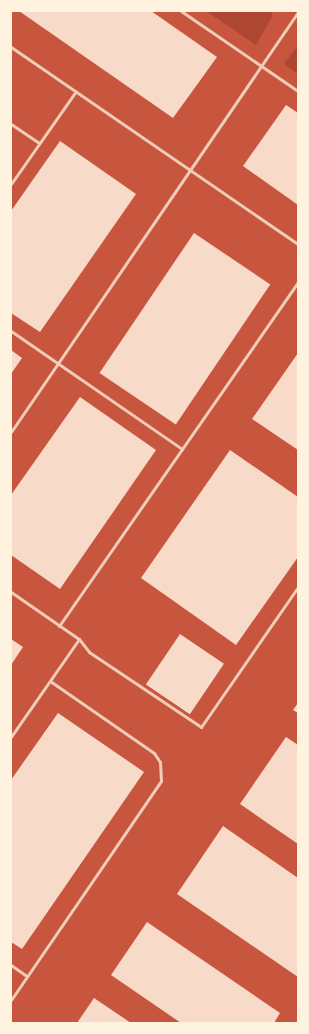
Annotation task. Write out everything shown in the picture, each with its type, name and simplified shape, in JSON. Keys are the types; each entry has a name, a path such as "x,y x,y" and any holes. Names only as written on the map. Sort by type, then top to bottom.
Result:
{"lane":[{"path":"181,11 298,91"},
{"path":"11,432 298,12"},
{"path":"11,46 298,244"},
{"path":"11,184 76,91"},
{"path":"11,124 39,143"},
{"path":"60,626 298,282"},
{"path":"11,331 182,449"},
{"path":"11,592 79,639 89,652 201,727 298,587"},
{"path":"11,737 79,639"},
{"path":"11,1000 157,789 162,772 154,753 50,681"},
{"path":"11,965 27,976"}],"shaded area":[{"path":"206,11 272,11 272,17 256,45"},
{"path":"298,45 298,74 284,64"}],"building":[{"path":"19,11 151,11 217,57 173,118"},
{"path":"286,105 298,113 298,205 243,166"},
{"path":"60,141 136,194 40,332 11,313 11,211"},
{"path":"194,233 270,284 176,425 99,373"},
{"path":"11,350 22,358 11,374"},
{"path":"298,353 298,450 252,419"},
{"path":"80,397 156,450 60,589 11,555 11,495"},
{"path":"230,450 298,497 298,557 236,645 141,578"},
{"path":"180,634 224,664 190,714 146,685"},
{"path":"11,639 23,647 11,665"},
{"path":"298,703 298,713 293,710"},
{"path":"58,713 144,772 22,949 11,942 11,780"},
{"path":"286,737 298,745 298,844 240,804"},
{"path":"223,826 298,878 298,977 177,894"},
{"path":"147,922 280,1013 274,1023 181,1023 111,975"},
{"path":"94,998 131,1023 77,1023"}]}
